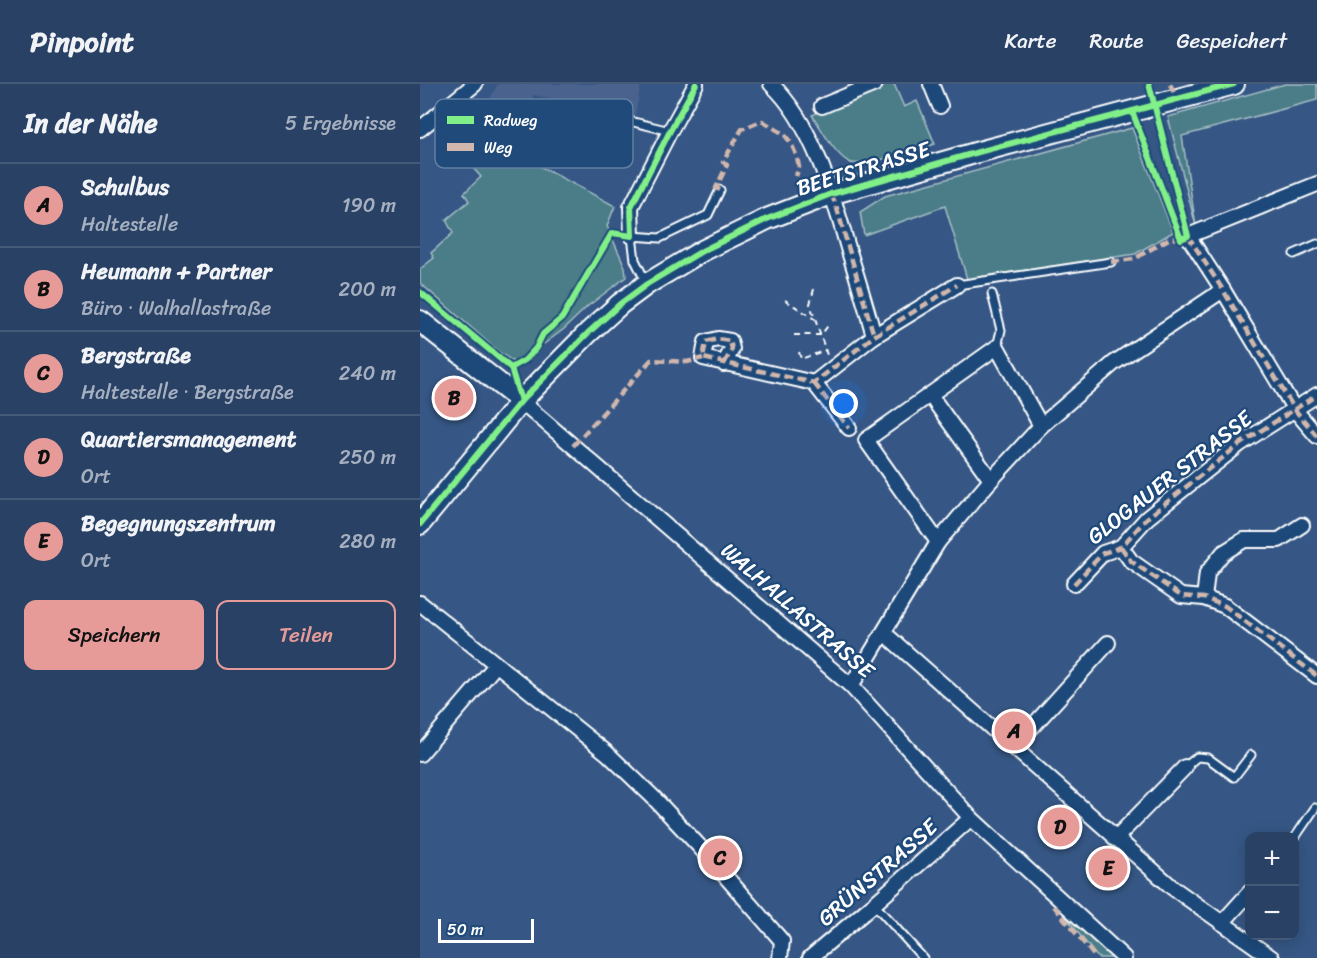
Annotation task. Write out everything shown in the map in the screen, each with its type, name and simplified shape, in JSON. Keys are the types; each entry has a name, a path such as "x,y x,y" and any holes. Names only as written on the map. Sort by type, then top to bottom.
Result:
{"main road":[{"name":"BEETSTRASSE","path":"420,524 521,401 588,333 620,304 647,284 702,251 767,219 831,194 1234,84"},
{"name":"WALHALLASTRASSE","path":"420,321 521,401"}],"street":[{"path":"457,99 475,84"},
{"path":"633,236 631,207 696,84"},
{"path":"771,84 797,117 816,153 836,205 874,336"},
{"path":"822,106 875,84"},
{"path":"931,84 940,106"},
{"path":"420,129 435,117"},
{"path":"1317,184 1188,236 1295,410 1317,436"},
{"path":"814,383 874,336 957,285"},
{"path":"851,686 938,542 1041,426 1114,363 1223,290"},
{"path":"938,542 866,440 997,346 1041,426"},
{"path":"724,364 814,383 849,428"},
{"path":"930,394 991,480"},
{"name":"GLOGAUER STRASSE","path":"1074,584 1103,553 1121,547 1148,518 1240,444 1317,395"},
{"name":"WALHALLASTRASSE","path":"521,401 851,686 971,818 1124,958"},
{"path":"1204,598 1207,573 1223,553 1244,540 1279,540 1302,525"},
{"path":"1121,547 1131,561 1181,596 1204,598 1225,606 1317,676"},
{"path":"420,603 607,753 653,797 782,941 780,958"},
{"path":"884,633 1173,888 1272,958"},
{"path":"1014,747 1108,643"},
{"path":"420,754 496,665"},
{"path":"1115,839 1185,766"},
{"name":"GRÜNSTRASSE","path":"810,958 971,818"},
{"path":"1222,923 1245,898"}],"lane":[{"path":"633,122 670,131"},
{"path":"647,284 635,260 633,236 660,238 708,215 720,190"},
{"path":"1294,254 1317,244"},
{"path":"957,285 1111,262"},
{"path":"992,294 1001,330 997,346"},
{"path":"1185,766 1197,757 1208,758 1234,777 1251,755"},
{"path":"1299,832 1315,808"},
{"path":"874,904 922,958"}],"path":[{"path":"814,289 810,304 832,369"},
{"path":"785,300 816,320"},
{"path":"820,335 830,323"},
{"path":"794,335 820,335"},
{"path":"799,352 801,359 826,350"}],"shaded area":[{"path":"498,84 641,84 635,116 633,116 633,99 553,99 534,95 532,99 490,99"}],"green space":[{"path":"885,84 894,84 904,107 917,101 935,144 865,163 849,162 833,147 812,115"},
{"path":"1285,84 1317,84 1317,100 1182,136 1196,226 1168,117"},
{"path":"1132,128 1173,232 1135,254 967,279 945,206 864,235 860,212 885,196"},
{"path":"473,168 543,168 615,206 607,226 625,267 626,277 544,344 536,341 515,363 420,283 420,269 434,258 431,253 453,233 446,220 469,201 464,193 481,177"},
{"path":"1054,902 1115,958 1098,958"}],"marked path":[{"path":"1170,84 1177,99"},
{"path":"720,190 716,188 727,165 723,162 742,129 762,121 784,134 791,143 799,167 796,176"},
{"path":"831,194 874,336"},
{"path":"1188,236 1295,410 1317,436"},
{"path":"1111,262 1134,259 1170,238 1181,239"},
{"path":"724,364 732,349 730,341 718,339 706,342 703,358 814,383 874,336 957,285"},
{"path":"573,446 651,360 687,362 703,358"},
{"path":"814,383 849,428"},
{"path":"1074,584 1103,553 1121,547 1147,518 1240,444 1317,395"},
{"path":"1121,547 1131,561 1181,596 1204,598 1225,606 1317,676"},
{"path":"1054,906 1096,958"}],"cycle path":[{"path":"511,368 525,360 536,348 543,334 562,318 612,233 632,236 631,207 696,84"},
{"path":"1132,111 1181,239 1188,236 1149,84"},
{"path":"420,524 521,401 588,333 620,304 647,284 702,251 767,219 831,194 1234,84"},
{"path":"420,292 511,368 521,401"}],"place":[{"name":"Heumann + Partner","path":"454,398"},
{"name":"Schulbus","path":"1014,731"},
{"name":"Quartiersmanagement","path":"1060,827"},
{"name":"Bergstraße","path":"720,858"},
{"name":"Begegnungszentrum","path":"1108,868"}]}
